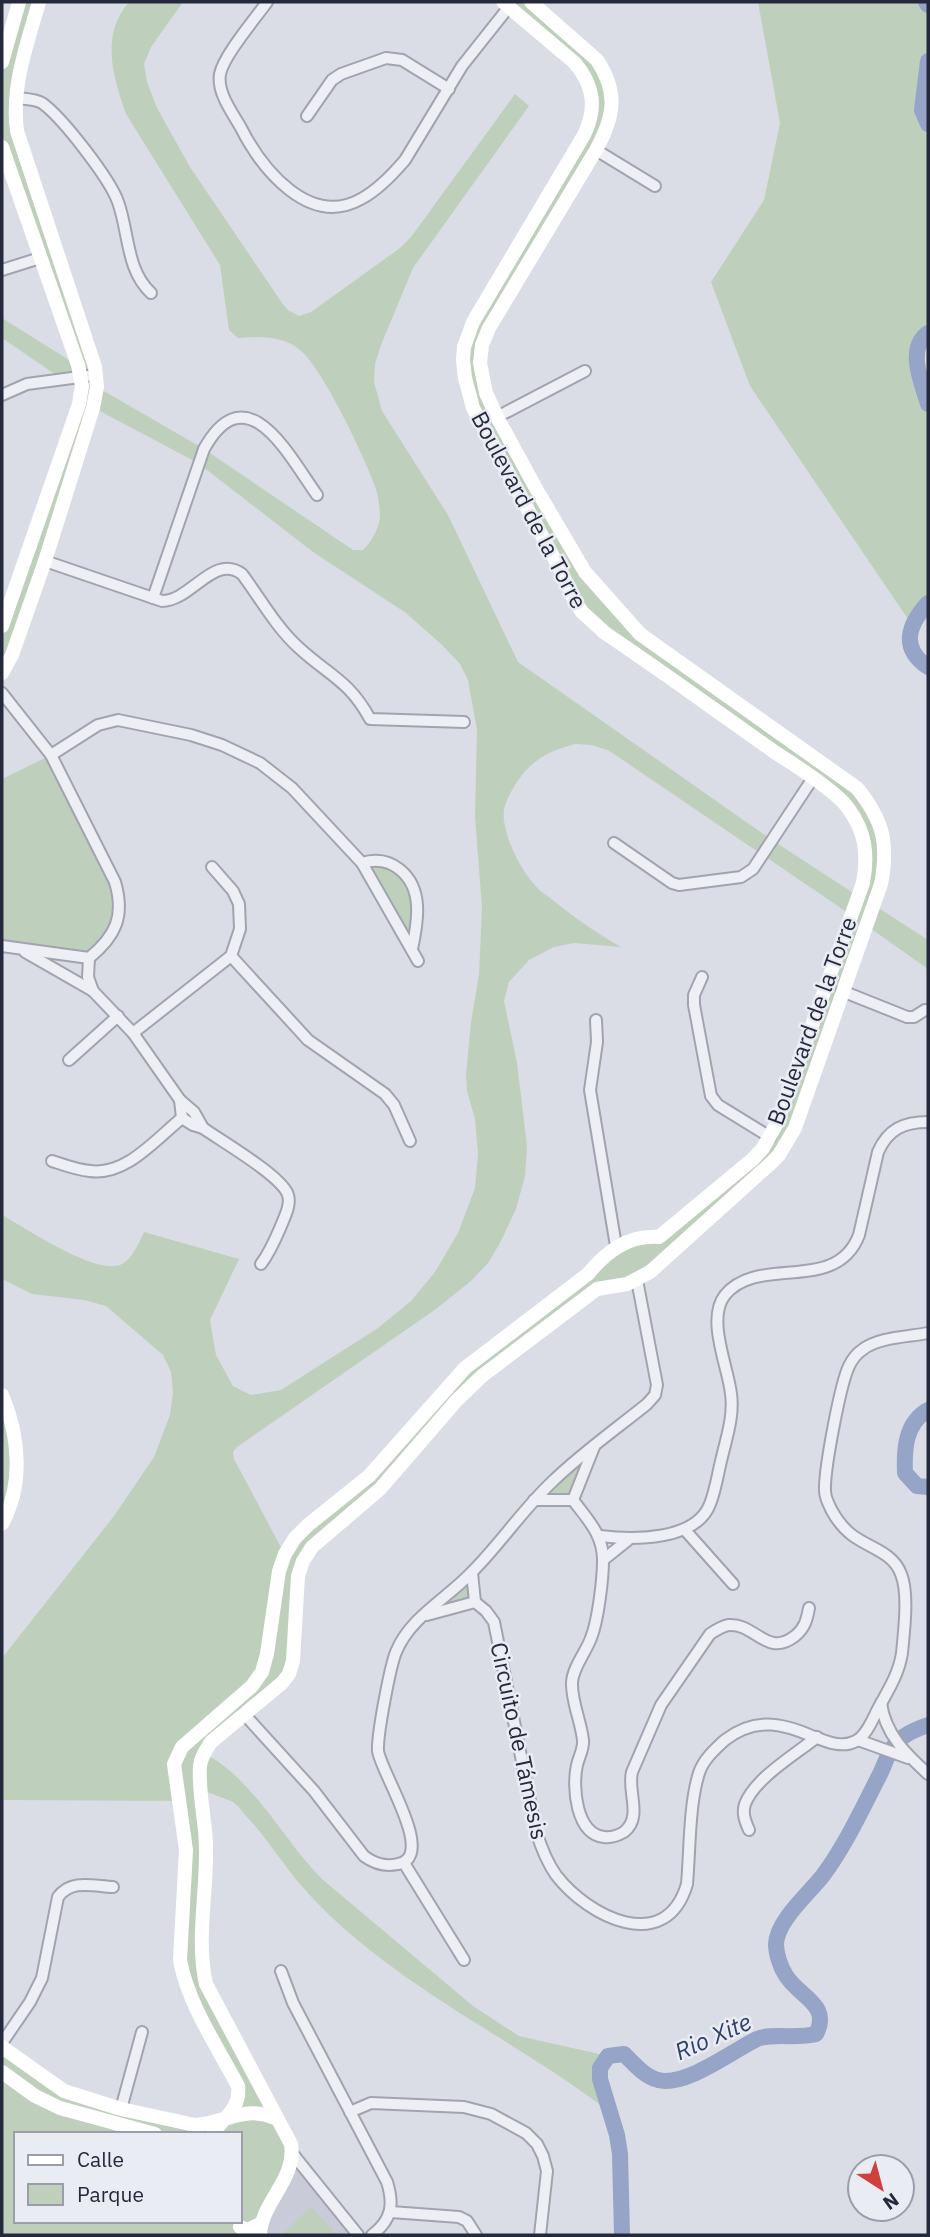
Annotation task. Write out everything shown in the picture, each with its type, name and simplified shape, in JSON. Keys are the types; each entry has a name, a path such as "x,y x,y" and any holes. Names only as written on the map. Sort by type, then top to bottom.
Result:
{"street":[{"path":"2,62 19,2"},
{"path":"2,673 7,650 45,561 93,408 89,376 15,116 20,68 39,2"},
{"path":"267,2 223,63 221,88 247,140 267,169 306,200 325,206 341,206 359,201 405,160 468,58 506,5"},
{"name":"Boulevard de la Torre","path":"292,2153 291,2144 205,1984 200,1961 206,1845 200,1765 204,1753 211,1742 282,1683 289,1674 293,1661 298,1576 312,1547 380,1489 476,1381 597,1289 627,1284 650,1272 770,1164 783,1149 795,1128 877,894 884,866 885,844 880,824 870,805 844,777 640,634 585,572 567,544 486,393 480,363 482,345 489,328 596,150 610,119 612,95 609,81 597,60 531,2"},
{"name":"Boulevard de la Torre","path":"227,2118 239,2097 238,2086 191,1996 182,1975 180,1959 186,1850 174,1764 181,1747 252,1686 262,1672 279,1571 295,1538 369,1476 464,1368 588,1274 616,1246 659,1237 753,1158 770,1137 866,868 867,851 847,806 813,778 605,634 582,612 473,408 465,378 464,347 473,322 584,135 594,105 592,91 575,63 506,5"},
{"path":"307,116 332,80 341,74 386,58 402,60 449,89"},
{"path":"16,98 39,101 57,116 107,182 119,204 134,270 151,293"},
{"path":"2,147 40,258 89,376 2,626"},
{"path":"596,150 655,186"},
{"path":"2,270 40,258"},
{"path":"497,417 585,371"},
{"path":"2,395 27,384 89,376"},
{"path":"153,598 204,449 213,432 223,423 234,418 248,418 262,423 317,495"},
{"path":"45,561 169,601 217,570 234,568 242,574 290,639 344,683 362,704 370,719 464,722"},
{"path":"568,587 574,577 585,572"},
{"path":"629,650 639,641 640,634"},
{"path":"2,693 51,755 115,881 120,912 116,926 103,945 89,958 88,977 93,991"},
{"path":"51,755 97,725 118,720 159,727 222,746 260,763 284,781 362,863 418,961"},
{"path":"614,843 671,883 679,885 741,877 753,869 813,778"},
{"path":"362,863 371,860 390,862 404,873 411,883 417,906 412,949"},
{"path":"133,1032 231,956 240,929 239,904 225,880 212,867"},
{"path":"2,946 89,958"},
{"path":"18,948 93,991 133,1032 180,1100 194,1112 203,1128"},
{"path":"231,956 308,1040 385,1094 394,1105 410,1142"},
{"path":"702,976 694,995 694,1005 711,1096 718,1105 770,1137"},
{"path":"842,991 907,1017 914,1017 925,1010"},
{"path":"69,1060 118,1016"},
{"path":"596,1020 597,1042 590,1090 616,1246"},
{"path":"180,1100 182,1118 203,1128 275,1178 288,1195 285,1216 272,1247 261,1264"},
{"path":"52,1161 90,1171 106,1171 119,1167 132,1160 182,1118"},
{"path":"600,1536 628,1539 685,1530 701,1519 710,1505 732,1412 731,1392 717,1326 718,1310 725,1295 739,1284 748,1281 823,1268 846,1257 855,1246 859,1235 878,1152 883,1141 897,1128 916,1122 928,1122"},
{"path":"659,1237 667,1244 668,1255"},
{"path":"588,1274 589,1283 597,1289"},
{"path":"404,1863 412,1850 412,1836 382,1767 378,1737 396,1652 423,1616 472,1573 554,1480 648,1404 655,1395 657,1385 638,1280"},
{"path":"858,1740 895,1678 902,1652 905,1594 901,1573 892,1559 853,1536 841,1525 825,1494 825,1477 844,1381 855,1356 872,1344 928,1333"},
{"path":"2,1395 14,1430 16,1469 14,1492 2,1524"},
{"path":"573,1500 595,1447"},
{"path":"2,1475 16,1469"},
{"path":"534,1500 573,1500"},
{"path":"573,1500 600,1536 603,1560 595,1627 572,1681 583,1747 577,1766 578,1807 588,1831 597,1836 608,1838 628,1829 634,1808 629,1782 632,1772 661,1705 710,1634 731,1625 742,1627 773,1644 783,1643 801,1631 807,1621 809,1608"},
{"path":"685,1530 733,1584"},
{"path":"603,1560 628,1539"},
{"path":"423,1616 475,1602 472,1573"},
{"name":"Circuito de Támesis","path":"475,1602 494,1622 536,1831 544,1855 571,1892 586,1904 622,1922 643,1925 660,1921 673,1912 683,1898 687,1884 699,1770 709,1755 739,1731 756,1724 778,1724 847,1744 858,1740 892,1746 928,1774"},
{"path":"881,1703 892,1746"},
{"path":"244,1714 314,1791 364,1856 383,1866 404,1863"},
{"path":"749,1830 744,1818 744,1805 753,1790 764,1778 817,1737"},
{"path":"177,1790 189,1793 201,1790"},
{"path":"404,1863 464,1960"},
{"path":"113,1887 74,1884 64,1888 58,1897 42,1978 2,2045 64,2091 121,2109 195,2125 248,2112 262,2112 275,2118"},
{"path":"281,1971 293,2003 392,2196 391,2212 386,2222 372,2235"},
{"path":"121,2109 142,2032"},
{"path":"2,2072 35,2096 60,2108 149,2132"},
{"path":"350,2112 371,2103 464,2107 491,2114 526,2133 537,2144 547,2171 540,2235"},
{"path":"214,2132 227,2118"},
{"path":"239,2228 260,2230 290,2168 292,2153"},
{"path":"292,2153 358,2235"},
{"path":"391,2212 459,2217 467,2221 476,2235"}],"shaded area":[{"path":"292,2161 360,2235 260,2235"}],"green space":[{"path":"19,2 39,2 15,116 97,387 204,449 353,550 363,550 372,539 380,517 376,489 362,455 331,393 300,350 278,339 238,338 229,330 220,265 126,114 114,71 114,28 129,2 183,2 151,47 144,64 147,82 157,108 190,167 282,303 299,316 311,312 400,248 411,237 515,94 529,106 413,268 375,364 374,382 382,411 448,515 518,662 772,840 858,896 866,868 847,806 593,623 481,425 464,347 591,120 584,74 503,2 531,2 597,60 610,119 489,328 481,376 567,544 640,634 844,777 880,824 874,905 928,940 928,969 867,926 787,1143 658,1265 596,1289 482,1376 303,1561 289,1674 204,1753 238,1778 253,1794 322,1879 473,2006 519,2036 608,2056 601,2070 601,2077 610,2112 375,1954 339,1924 306,1891 237,1806 231,1801 201,1790 200,1961 290,2144 260,2235 2,2235 2,2047 52,2084 163,2119 226,2119 240,2097 182,1974 179,1801 2,1800 2,1658 114,1516 154,1457 170,1415 173,1393 171,1372 163,1355 106,1306 84,1300 32,1294 2,1279 2,1215 79,1258 96,1264 122,1264 132,1254 144,1232 239,1259 210,1320 216,1355 233,1386 251,1395 281,1390 378,1328 411,1301 435,1272 458,1233 475,1188 478,1154 475,1119 467,1091 466,1075 479,975 482,908 475,817 477,730 468,680 460,664 406,613 313,552 198,463 94,408 2,673 2,626 82,386 62,379 2,338 2,318 77,365 2,147 2,62","holes":["575,744 608,750 851,915 763,1148 649,1237 601,1259 453,1379 355,1488 284,1553 234,1459 233,1452 436,1309 471,1281 488,1263 516,1209 525,1176 527,1146 517,1063 504,1001 509,982 529,960 554,947 574,943 621,947 579,920 536,887 518,860 505,828 505,807 510,794 527,769 556,750"]},
{"path":"758,2 926,2 928,5 928,61 922,110 928,124 928,333 923,337 916,353 928,404 928,603 912,625 750,386 711,282 764,200 780,123"},
{"path":"51,755 115,882 120,912 89,958 2,946 2,779"},
{"path":"390,862 415,894 412,949 362,863"},
{"path":"2,1395 16,1449 2,1524"},
{"path":"595,1447 573,1500 534,1500"},
{"path":"472,1573 475,1602 423,1616"},
{"path":"311,2207 337,2235 281,2235"}],"waterway":[{"name":"Rio Xite","path":"928,61 922,110 928,124"},
{"name":"Rio Xite","path":"928,333 921,340 917,357 928,404"},
{"name":"Rio Xite","path":"928,603 916,620 910,636 913,652 928,667"},
{"name":"Rio Xite","path":"928,1410 920,1415 910,1430 905,1464 905,1473 917,1486 928,1487"},
{"name":"Rio Xite","path":"622,2235 620,2154 600,2079 600,2068 608,2056 624,2054 648,2076 669,2081 709,2067 757,2039 816,2034 820,2015 811,2001 790,1982 783,1971 776,1944 778,1935 788,1916 824,1874 839,1851 893,1747 909,1733 928,1725"}]}
